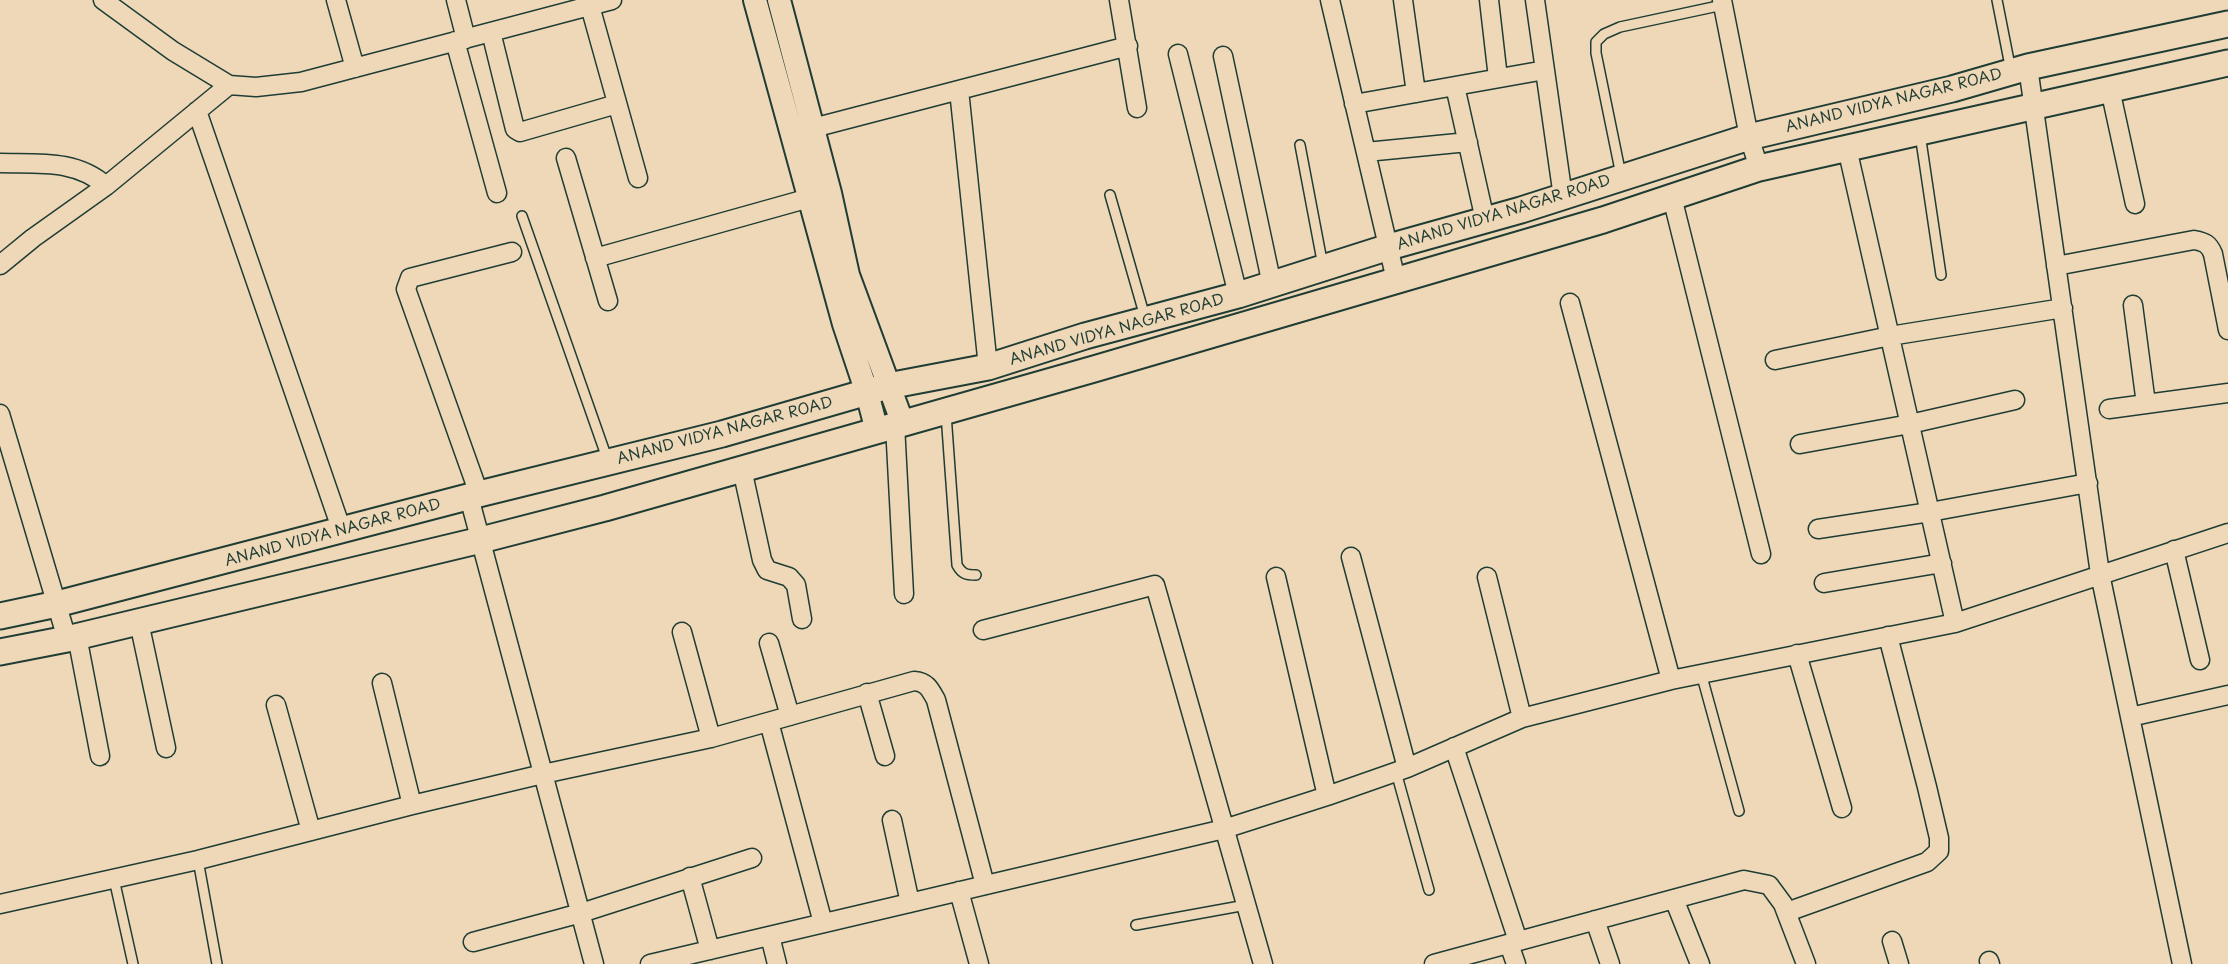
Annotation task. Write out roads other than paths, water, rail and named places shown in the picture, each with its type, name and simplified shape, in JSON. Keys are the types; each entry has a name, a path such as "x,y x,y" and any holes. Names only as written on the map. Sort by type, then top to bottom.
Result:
{"main road":[{"name":"ANAND VIDYA NAGAR ROAD","path":"0,616 57,604 474,495 722,434 878,390 988,367 1085,336 1272,285 1389,247 1563,197 1749,137 1952,89 2019,69 2228,24"},
{"name":"ANAND VIDYA NAGAR ROAD","path":"0,652 139,622 481,540 742,469 1603,220 1759,168 2228,63"}],"street":[{"path":"103,0 173,51 229,84 256,87 301,82 612,0"},
{"path":"336,0 354,68"},
{"path":"456,0 461,40 497,194"},
{"path":"755,0 808,199 844,324 878,390 892,426 904,594"},
{"path":"779,0 830,192 848,275 878,390"},
{"path":"1119,0 1137,108"},
{"path":"1330,0 1396,280"},
{"path":"1403,0 1416,93"},
{"path":"1489,0 1498,78"},
{"path":"1534,0 1563,197"},
{"path":"1722,2 1749,137 1759,168"},
{"path":"590,6 638,178"},
{"path":"491,32 515,129 520,132 617,104"},
{"path":"813,128 1128,46"},
{"path":"1178,54 1238,295"},
{"path":"1223,56 1272,285"},
{"path":"2019,69 2033,106 2100,574 2182,964"},
{"path":"1354,104 1545,70"},
{"path":"0,265 33,238 106,186 229,84"},
{"path":"1455,86 1485,220"},
{"path":"2110,89 2135,204"},
{"path":"958,90 988,367"},
{"path":"197,111 342,531"},
{"path":"1366,152 1468,142"},
{"path":"1847,148 1955,623"},
{"path":"566,158 608,301"},
{"path":"0,163 62,164 93,175 106,186"},
{"path":"595,258 830,192"},
{"path":"1672,197 1761,554"},
{"path":"2056,266 2194,240 2204,241 2210,246 2213,254 2228,330"},
{"path":"512,252 410,278 406,289 474,495 481,540 594,964"},
{"path":"1570,303 1671,680"},
{"path":"2133,305 2146,404"},
{"path":"1775,360 1890,336 2063,308"},
{"path":"2109,409 2228,393"},
{"path":"1800,444 1910,424 2015,400"},
{"path":"0,414 57,604 72,637 100,756"},
{"path":"742,469 762,560 767,570 789,577 796,585 802,620"},
{"path":"1818,529 1930,512 2088,483"},
{"path":"650,964 1224,829 1402,770 1522,718 1671,680 1955,623 2228,533"},
{"path":"2174,550 2200,660"},
{"path":"1351,557 1402,770"},
{"path":"1824,583 1942,563"},
{"path":"1276,577 1328,796"},
{"path":"1487,577 1522,718"},
{"path":"983,630 1155,585 1263,964"},
{"path":"139,622 166,748"},
{"path":"682,632 711,738"},
{"path":"1787,912 1927,862 1939,852 1939,838 1927,787 1888,636"},
{"path":"769,643 790,716"},
{"path":"1797,654 1842,808"},
{"path":"0,904 198,860 412,805 543,774 711,738 914,681 923,682 930,688 936,700 985,885"},
{"path":"382,683 412,805"},
{"path":"867,693 885,756"},
{"path":"2130,717 2228,695"},
{"path":"276,705 311,831"},
{"path":"769,722 824,923"},
{"path":"1454,747 1513,942 1516,964"},
{"path":"892,820 910,903"},
{"path":"473,942 581,914 752,858"},
{"path":"690,877 710,950"},
{"path":"1434,964 1744,880 1769,885 1787,912 1806,964"},
{"path":"959,891 978,964"},
{"path":"1674,899 1700,964"},
{"path":"1595,920 1610,964"},
{"path":"770,936 777,964"},
{"path":"1892,941 1899,964"}],"lane":[{"path":"1997,0 2019,69"},
{"path":"1622,178 1596,53 1596,42 1604,34 1620,27 1722,2"},
{"path":"1919,132 1941,275"},
{"path":"1300,145 1323,268"},
{"path":"1110,195 1146,320"},
{"path":"522,216 608,462"},
{"path":"946,411 957,565 961,572 966,575 976,575"},
{"path":"1701,674 1739,810"},
{"path":"1402,770 1429,890"},
{"path":"198,860 218,964"},
{"path":"114,879 133,964"},
{"path":"1136,925 1246,904"}]}
